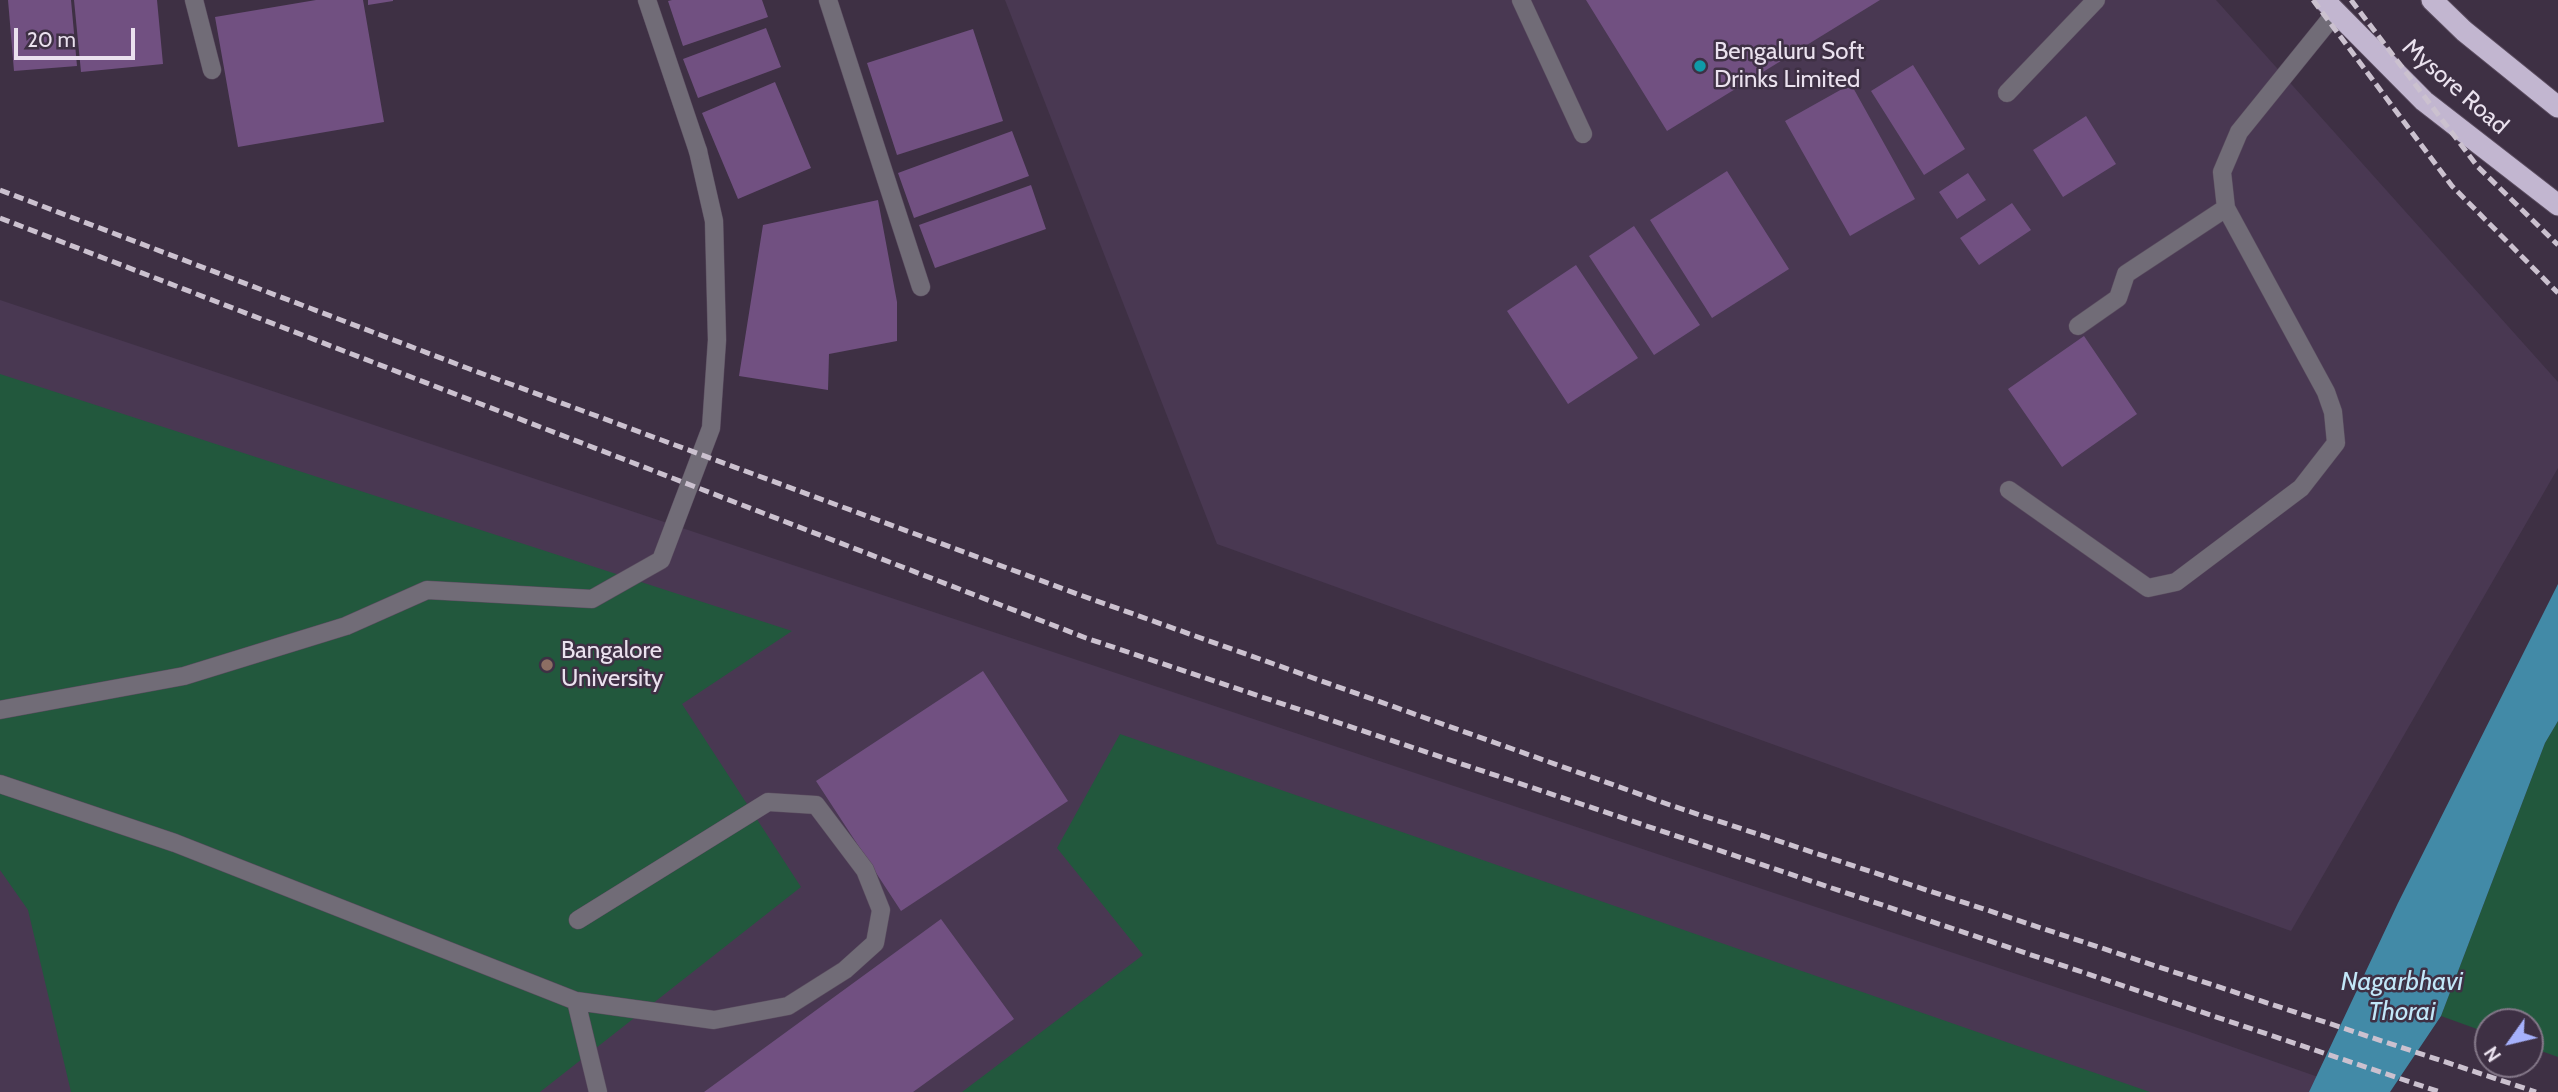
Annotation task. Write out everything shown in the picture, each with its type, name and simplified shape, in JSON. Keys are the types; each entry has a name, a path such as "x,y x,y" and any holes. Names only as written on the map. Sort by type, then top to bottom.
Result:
{"highway":[{"name":"Mysore Road","path":"2432,0 2464,31 2558,107"},
{"name":"Mysore Road","path":"2330,6 2424,101 2558,205"}],"street":[{"path":"194,0 212,69"},
{"path":"0,710 184,676 346,626 427,590 592,599 661,560 712,428 717,341 714,220 698,151 647,0"},
{"path":"828,0 921,287"},
{"path":"1521,0 1583,134"},
{"path":"2007,93 2096,0"},
{"path":"2009,490 2148,588 2176,582 2301,488 2336,443 2333,412 2326,391 2226,208 2222,172 2239,132 2330,6"},
{"path":"2078,326 2118,298 2126,274 2226,208"},
{"path":"0,784 175,843 576,1001 714,1020 788,1006 845,970 875,943 881,910 864,870 816,805 768,802 578,920"},
{"path":"576,1001 598,1092"}],"shaded area":[{"path":"1005,0 2216,0 2558,382 2558,468 2291,931 1217,544"},
{"name":"Bangalore University","path":"0,300 2187,1031 2361,1092 0,1092"}],"green space":[{"path":"0,374 792,631 682,704 801,887 540,1092 71,1092 28,910 0,870"},
{"path":"2558,721 2558,1057 2544,1052 2544,1008 2474,1008 2474,1028 2441,1016 2545,743"},
{"path":"1120,734 2150,1092 962,1092 1143,955 1057,848"}],"water":[{"name":"Nagarbhavi Thorai","path":"2558,584 2558,721 2545,743 2441,1016 2390,1092 2309,1092 2398,903"}],"building":[{"path":"8,0 71,0 77,66 14,71"},
{"path":"74,0 157,0 163,64 81,72"},
{"path":"316,0 363,0 384,122 238,147 215,17"},
{"path":"368,0 393,0 393,1 368,5"},
{"path":"762,0 768,17 683,46 668,1"},
{"name":"Bengaluru Soft Drinks Limited","path":"1586,0 1880,0 1667,131"},
{"path":"766,28 781,67 698,98 683,59"},
{"path":"973,29 1003,121 897,155 867,63"},
{"path":"1913,65 1965,149 1924,175 1871,91"},
{"path":"775,82 811,168 738,199 702,113"},
{"path":"1851,84 1915,199 1850,236 1785,121"},
{"path":"2086,116 2116,164 2063,197 2033,150"},
{"path":"1012,131 1029,176 914,218 898,173"},
{"path":"1727,171 1789,269 1712,318 1650,220"},
{"path":"1968,173 1986,200 1957,219 1939,192"},
{"path":"1031,185 1046,229 935,268 919,225"},
{"path":"878,200 897,302 897,341 829,354 828,390 739,376 763,225"},
{"path":"2012,203 2031,230 1979,265 1960,238"},
{"path":"1634,226 1700,325 1654,355 1589,256"},
{"path":"1576,265 1638,358 1568,404 1507,311"},
{"path":"2084,336 2137,414 2062,467 2008,389"},
{"path":"983,671 1068,801 901,911 816,781"},
{"path":"941,919 1014,1019 913,1092 704,1092"}],"railway":[{"path":"2313,0 2452,186 2558,293"},
{"path":"2351,0 2478,167 2558,245"},
{"path":"0,190 467,368 1080,595 1670,805 2536,1092"},
{"path":"0,218 1086,638 2440,1092"}],"place":[{"name":"Bengaluru Soft Drinks Limited","path":"1700,66"},
{"name":"Bangalore University","path":"547,665"}]}
